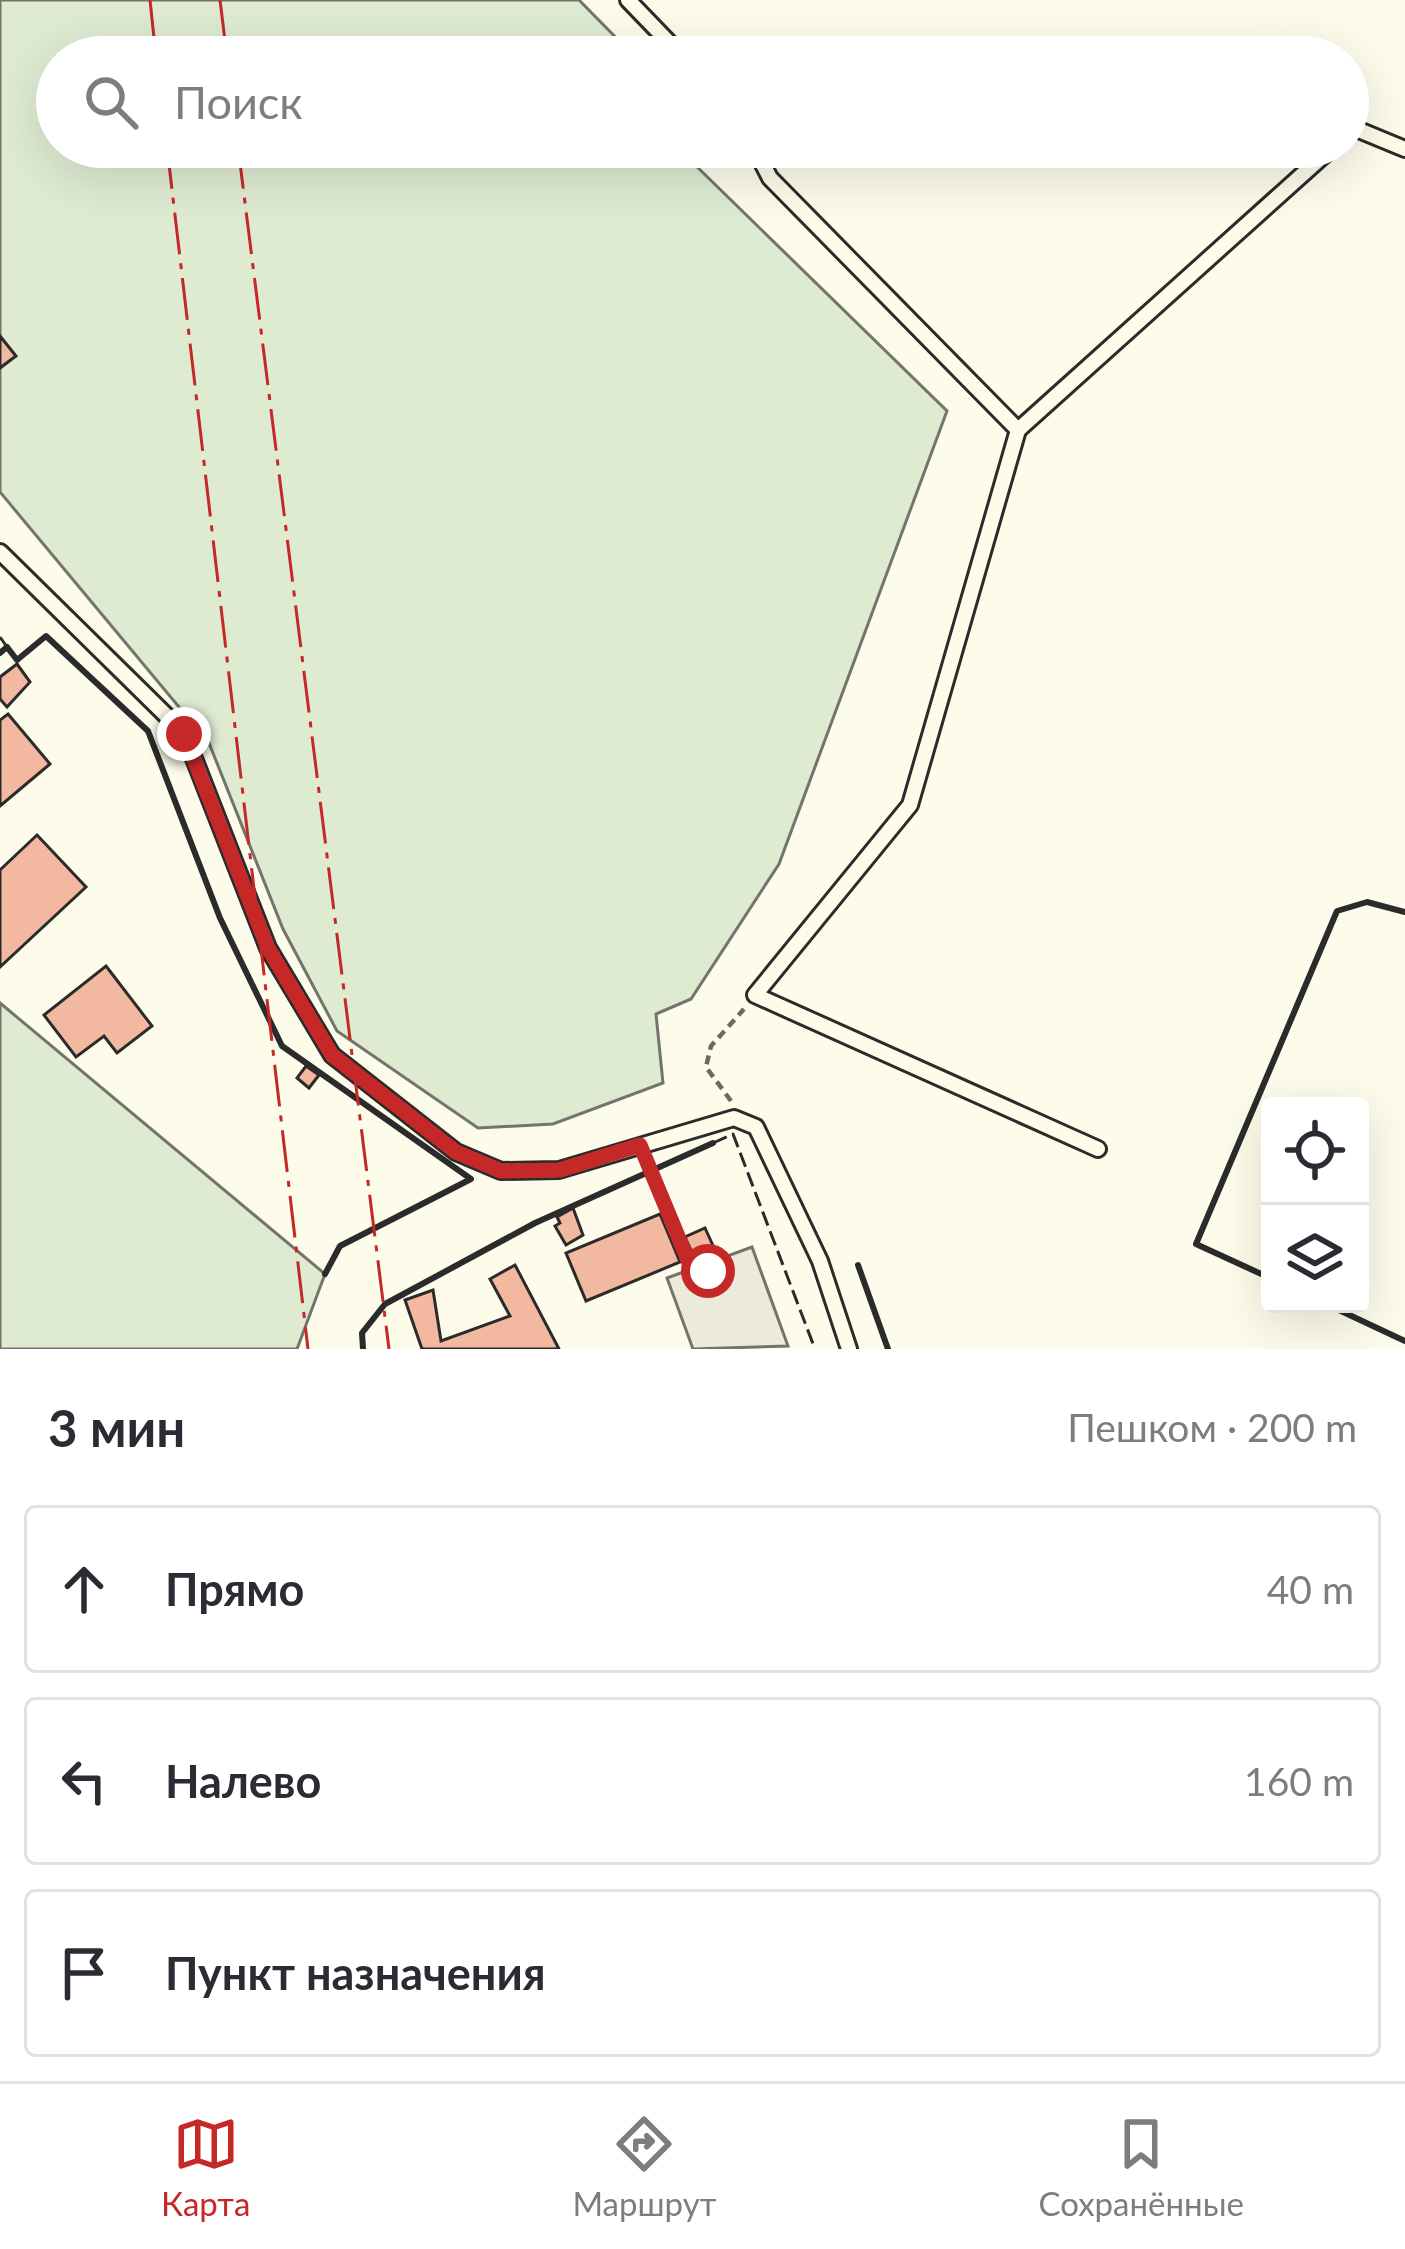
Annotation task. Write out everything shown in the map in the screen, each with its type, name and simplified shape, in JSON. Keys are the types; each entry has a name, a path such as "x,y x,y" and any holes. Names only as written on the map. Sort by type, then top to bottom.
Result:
{"lane":[{"path":"628,0 662,36"},
{"path":"1369,131 1405,148"},
{"path":"765,168 1018,430"},
{"path":"1098,1149 755,995 910,805 1018,430 1310,168"},
{"path":"0,552 184,734 268,948 332,1055 456,1152 501,1171 560,1170 734,1118 756,1126 820,1261 849,1349"}],"path":[{"path":"734,1118 730,1093 706,1067 711,1046 755,995"},
{"path":"640,1145 692,1270 708,1271"}],"green space":[{"path":"0,0 579,0 614,36 36,36 36,168 698,168 947,411 779,864 691,999 656,1014 663,1083 553,1124 478,1128 337,1031 283,929 209,743 0,492"},
{"path":"0,1003 325,1274 297,1349 0,1349"}],"shaded area":[{"path":"752,1247 788,1346 693,1349 667,1278"}],"building":[{"path":"0,336 16,356 0,368"},
{"path":"17,664 30,682 7,707 0,699 0,677"},
{"path":"8,714 50,764 0,806 0,720"},
{"path":"37,835 86,887 0,967 0,870"},
{"path":"106,966 152,1026 117,1053 104,1036 76,1057 44,1015"},
{"path":"306,1066 319,1075 309,1088 297,1078"},
{"path":"573,1208 583,1235 566,1245 555,1226 560,1223 557,1217"},
{"path":"660,1214 680,1262 586,1301 566,1253"},
{"path":"705,1228 715,1250 695,1259 685,1237"},
{"path":"515,1265 559,1349 422,1349 405,1300 433,1290 441,1341 510,1316 490,1279"}],"fence":[{"path":"0,637 7,647"},
{"path":"713,1143 733,1134 815,1349"}],"wall":[{"path":"0,653 7,647 17,660 46,636 148,731 220,918 282,1046 471,1179 340,1246 325,1274"},
{"path":"1261,1274 1196,1244 1337,911 1367,902 1405,912"},
{"path":"363,1349 362,1333 385,1304 535,1223 713,1143"},
{"path":"858,1265 888,1349"},
{"path":"1345,1313 1405,1341"}],"power":[{"path":"150,0 154,36"},
{"path":"220,0 224,36"},
{"path":"169,168 308,1349"},
{"path":"241,168 389,1349"}],"route":[{"path":"184,734 268,948 332,1055 456,1152 501,1171 560,1170 640,1145 692,1270 708,1271"}]}
